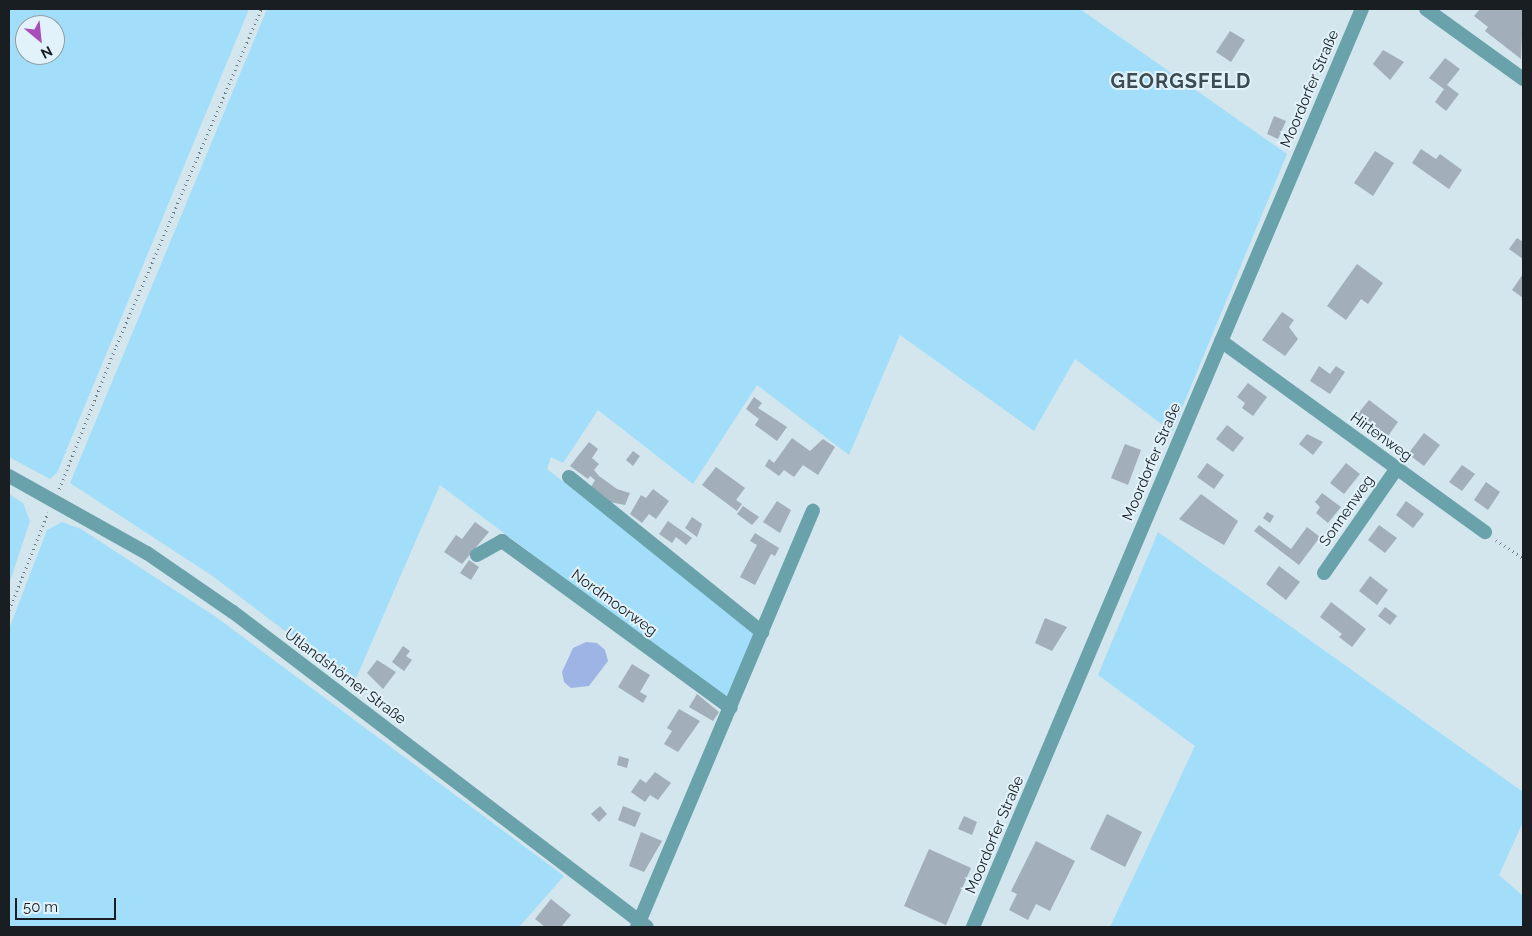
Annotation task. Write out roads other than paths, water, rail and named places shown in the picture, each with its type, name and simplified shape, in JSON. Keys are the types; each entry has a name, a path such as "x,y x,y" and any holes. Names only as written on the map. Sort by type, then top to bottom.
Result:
{"street":[{"name":"Moordorfer Straße","path":"973,927 1362,9"},
{"path":"1426,9 1523,79"},
{"name":"Hirtenweg","path":"1221,341 1485,532"},
{"name":"Sonnenweg","path":"1324,573 1397,468"},
{"name":"Utlandshörner Straße","path":"9,476 147,553 233,612 641,925"},
{"path":"568,477 762,632"},
{"path":"641,925 813,511"},
{"name":"Nordmoorweg","path":"477,555 502,541 731,708"}],"district":[{"name":"GEORGSFELD","path":"1181,81"}]}
